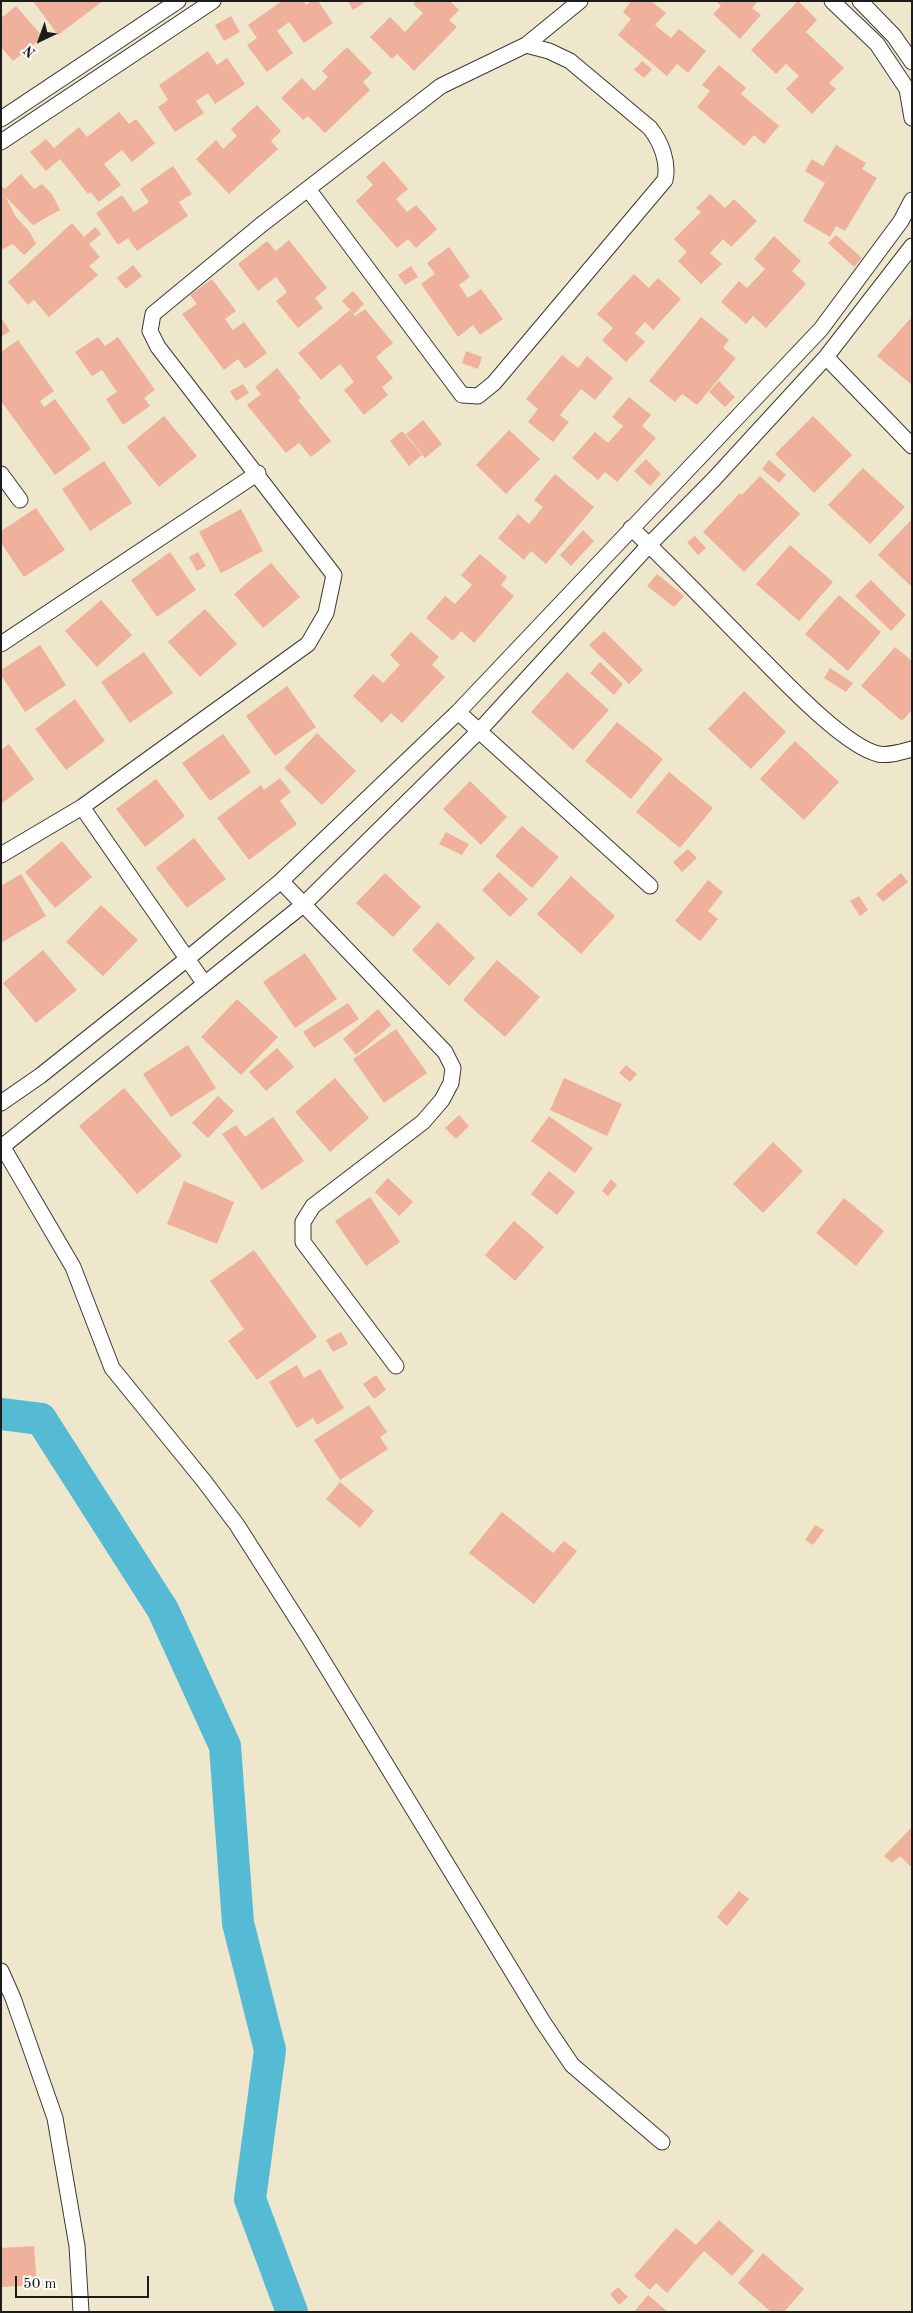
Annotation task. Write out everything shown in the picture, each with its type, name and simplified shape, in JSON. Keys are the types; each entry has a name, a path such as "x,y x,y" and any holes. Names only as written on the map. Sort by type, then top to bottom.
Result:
{"street":[{"path":"1,119 178,1"},
{"path":"1,142 213,1"},
{"path":"1,855 82,808 308,644 326,613 334,575 258,473 158,347 150,330 153,314 261,225 441,86 526,46 580,1"},
{"path":"832,1 877,44 907,89 912,118"},
{"path":"860,1 894,36 912,62"},
{"path":"308,190 462,395 478,396 494,383 665,180 668,167 656,136 650,128 570,61 548,51 526,46"},
{"path":"1,1103 40,1076 188,959 281,881 458,712 821,329 901,221 912,200"},
{"path":"662,2142 572,2065 543,2022 309,1638 237,1525 112,1368 73,1267 2,1145 303,905 479,730 649,545 714,479 826,357 912,246"},
{"path":"826,357 912,446"},
{"path":"1,644 258,473"},
{"path":"1,474 20,500"},
{"path":"631,528 798,695 835,727 859,745 878,754 894,754 912,749"},
{"path":"458,712 650,886"},
{"path":"82,808 204,984"},
{"path":"281,881 444,1052 453,1068 451,1083 442,1100 423,1122 313,1206 303,1222 303,1242 396,1366"},
{"path":"1,1971 13,1998 55,2118 77,2246 81,2312"}],"building":[{"path":"33,1 103,1 58,35"},
{"path":"282,1 304,1 306,5 311,1 318,1 333,23 304,43 289,22 277,31 293,53 267,72 247,45 257,38 248,25"},
{"path":"348,1 367,1 353,10"},
{"path":"416,1 450,1 459,10 449,20 457,27 414,71 397,54 392,59 370,37 390,17 405,32 423,13 413,4"},
{"path":"631,1 651,1 666,13 655,25 671,38 679,29 706,51 688,73 677,64 667,76 618,35 631,19 623,12"},
{"path":"716,1 758,1 752,8 761,15 740,39 713,14 721,6"},
{"path":"798,1 817,20 806,32 844,68 829,83 836,89 812,114 786,89 799,76 786,64 776,74 751,50"},
{"path":"16,6 43,37 13,61 1,47 1,18"},
{"path":"231,16 240,32 224,41 215,25"},
{"path":"347,47 372,73 363,82 370,90 325,133 308,116 303,120 281,98 302,78 314,91 328,77 322,71"},
{"path":"208,51 217,65 227,58 245,84 215,104 208,93 196,101 204,113 175,132 158,107 168,100 159,85"},
{"path":"642,61 652,69 644,78 634,70"},
{"path":"719,65 746,88 741,94 779,126 764,144 754,135 744,146 697,107 710,91 702,85"},
{"path":"257,105 281,131 271,141 278,149 229,194 196,159 216,140 223,149 237,136 231,129"},
{"path":"119,112 129,124 136,119 155,143 132,162 122,150 104,164 121,185 99,202 90,192 88,194 60,159 46,171 30,152 46,139 54,148 79,127 87,137"},
{"path":"836,145 866,163 862,169 877,178 845,231 836,226 830,237 803,221 825,183 805,171 812,159 823,166"},
{"path":"384,161 408,189 396,199 407,212 416,205 437,229 416,248 408,239 397,248 356,201 373,185 366,177"},
{"path":"173,166 192,194 179,202 188,216 137,251 128,238 118,245 96,213 122,195 134,212 149,202 140,189"},
{"path":"21,174 34,189 42,184 52,194 60,210 33,225 5,196 16,217 29,231 36,244 24,255 13,244 1,250 1,186 5,189"},
{"path":"710,194 725,208 734,199 757,221 731,247 723,239 710,253 722,264 701,284 678,261 687,252 674,239 701,212 696,208"},
{"path":"72,223 84,237 95,227 101,234 89,244 100,257 89,266 98,275 49,317 34,300 28,305 8,282"},
{"path":"836,235 862,258 854,267 828,243"},
{"path":"774,236 801,261 792,271 806,284 766,328 753,316 746,324 721,302 739,281 747,288 765,269 754,259"},
{"path":"289,240 327,288 315,298 323,308 298,328 276,301 287,292 276,277 258,291 238,264 267,241 276,251"},
{"path":"449,247 470,277 459,285 468,298 481,289 503,319 480,335 473,325 458,337 421,284 435,274 427,263"},
{"path":"133,265 142,276 126,289 117,278"},
{"path":"411,266 418,277 405,285 398,275"},
{"path":"634,274 649,288 658,278 681,299 653,330 645,322 635,333 645,342 626,362 602,340 613,328 597,314"},
{"path":"212,279 236,311 225,319 233,330 244,322 267,353 245,369 238,359 224,370 182,314 197,304 190,295"},
{"path":"353,291 364,304 354,314 342,301"},
{"path":"365,309 393,343 376,357 393,378 382,387 388,395 364,415 344,390 354,382 340,364 321,380 298,353 350,310 355,316"},
{"path":"701,317 729,340 723,348 736,358 697,405 682,394 675,402 649,381"},
{"path":"1,318 10,331 1,337"},
{"path":"910,319 912,320 912,385 877,356"},
{"path":"98,337 105,346 118,337 155,390 144,398 150,406 123,425 106,399 117,392 102,370 92,376 75,352"},
{"path":"18,340 54,391 40,401 44,407 55,399 91,449 55,475 1,401 1,352"},
{"path":"466,351 482,357 478,369 462,363"},
{"path":"562,355 578,368 587,356 613,378 595,400 581,389 560,415 569,422 553,442 528,422 538,409 526,399"},
{"path":"277,368 301,398 298,400 331,441 311,457 299,443 286,453 247,405 261,394 255,387"},
{"path":"719,381 735,397 725,407 709,392"},
{"path":"243,384 249,393 236,401 230,391"},
{"path":"629,397 651,415 642,426 656,438 617,482 605,472 598,480 572,458 595,432 608,443 623,426 612,417"},
{"path":"164,416 197,456 159,487 127,447"},
{"path":"813,416 852,455 814,493 775,454"},
{"path":"423,420 442,444 425,458 406,434"},
{"path":"509,430 540,459 506,494 476,465"},
{"path":"402,431 422,455 409,466 390,441"},
{"path":"646,459 661,474 650,486 634,471"},
{"path":"769,460 786,475 779,483 762,469"},
{"path":"104,461 132,503 90,531 62,489"},
{"path":"863,468 905,507 870,544 828,505"},
{"path":"555,474 594,507 546,564 531,551 524,560 498,538 518,514 529,524 543,507 534,500"},
{"path":"760,476 800,514 744,572 703,532 740,493 742,495"},
{"path":"36,508 65,550 24,577 1,543 1,531"},
{"path":"241,509 263,551 221,573 199,532"},
{"path":"912,519 912,587 878,555"},
{"path":"583,530 594,541 571,566 560,555"},
{"path":"695,536 706,548 698,555 687,542"},
{"path":"790,545 833,582 799,621 756,584"},
{"path":"170,552 196,590 157,617 131,580"},
{"path":"198,552 206,566 197,571 189,557"},
{"path":"480,554 507,577 501,585 514,596 474,643 461,631 453,641 426,618 445,596 455,604 472,585 461,575"},
{"path":"271,563 300,597 263,628 234,594"},
{"path":"657,574 684,596 674,607 647,586"},
{"path":"871,580 906,615 891,631 855,596"},
{"path":"839,595 881,632 848,671 805,634"},
{"path":"101,600 132,635 97,667 65,631"},
{"path":"205,609 237,644 200,677 168,642"},
{"path":"604,631 643,670 629,684 589,645"},
{"path":"411,632 439,657 432,665 445,677 402,723 391,713 382,723 353,696 373,674 383,683 400,665 390,655"},
{"path":"40,645 66,685 25,712 1,675 1,670"},
{"path":"895,647 912,661 912,710 902,721 861,686"},
{"path":"144,652 173,693 130,723 101,682"},
{"path":"600,662 623,684 614,695 590,673"},
{"path":"830,668 853,683 846,692 824,678"},
{"path":"567,672 609,710 573,750 531,712"},
{"path":"287,686 316,727 275,756 246,716"},
{"path":"744,691 786,732 751,769 708,729"},
{"path":"75,699 105,741 66,770 35,729"},
{"path":"617,722 663,759 631,799 585,761"},
{"path":"317,733 356,771 322,805 284,768"},
{"path":"223,734 251,772 210,801 182,763"},
{"path":"795,741 839,782 804,820 760,779"},
{"path":"9,744 34,779 1,804 1,750"},
{"path":"669,772 713,808 680,848 636,812"},
{"path":"280,778 291,792 280,801 297,824 249,860 217,818 261,785 264,790"},
{"path":"156,779 185,816 145,847 116,809"},
{"path":"470,781 507,817 481,845 443,809"},
{"path":"522,826 559,857 532,888 495,856"},
{"path":"446,832 469,844 462,855 439,844"},
{"path":"194,838 226,879 187,908 156,868"},
{"path":"62,841 92,877 55,908 25,872"},
{"path":"688,849 697,858 682,872 673,862"},
{"path":"499,872 528,899 510,917 482,890"},
{"path":"385,873 421,907 393,937 356,903"},
{"path":"901,873 908,882 883,902 876,894"},
{"path":"21,874 46,916 1,943 1,886"},
{"path":"571,876 615,916 581,954 537,914"},
{"path":"708,880 723,892 708,911 718,919 700,941 675,921"},
{"path":"859,896 868,910 860,916 850,901"},
{"path":"101,905 138,940 103,976 66,942"},
{"path":"438,922 475,958 449,986 412,950"},
{"path":"43,950 77,990 36,1023 3,983"},
{"path":"305,953 337,999 295,1028 263,982"},
{"path":"497,960 540,997 505,1037 463,1000"},
{"path":"237,999 278,1037 241,1075 201,1037"},
{"path":"348,1003 359,1019 314,1048 303,1032"},
{"path":"378,1009 391,1025 356,1055 343,1039"},
{"path":"396,1029 427,1073 384,1103 353,1059"},
{"path":"188,1045 216,1088 171,1117 143,1074"},
{"path":"277,1048 294,1067 266,1091 249,1072"},
{"path":"626,1065 637,1074 630,1082 619,1073"},
{"path":"335,1078 369,1118 330,1152 295,1112"},
{"path":"564,1078 622,1104 607,1136 550,1110"},
{"path":"124,1088 182,1156 137,1194 79,1126"},
{"path":"218,1096 234,1111 208,1138 192,1123"},
{"path":"459,1115 469,1126 456,1139 445,1128"},
{"path":"549,1116 593,1148 575,1173 531,1141"},
{"path":"273,1117 304,1161 262,1190 222,1134 236,1125 245,1137"},
{"path":"773,1142 803,1171 763,1213 733,1184"},
{"path":"549,1171 575,1192 557,1215 531,1194"},
{"path":"388,1178 413,1202 399,1216 375,1192"},
{"path":"611,1179 617,1185 608,1196 602,1191"},
{"path":"184,1181 234,1202 217,1244 167,1224"},
{"path":"370,1197 400,1242 366,1266 335,1221"},
{"path":"844,1198 884,1231 856,1266 816,1233"},
{"path":"514,1221 544,1247 515,1281 485,1255"},
{"path":"254,1250 317,1337 257,1380 228,1341 244,1329 210,1281"},
{"path":"341,1332 348,1344 333,1352 326,1340"},
{"path":"297,1365 304,1378 320,1369 344,1408 317,1425 313,1418 297,1428 269,1382"},
{"path":"376,1375 386,1390 374,1399 363,1384"},
{"path":"369,1405 387,1432 380,1437 388,1449 340,1480 314,1440"},
{"path":"340,1482 374,1511 360,1528 326,1499"},
{"path":"502,1512 553,1553 564,1541 577,1551 534,1604 469,1553"},
{"path":"815,1525 824,1530 813,1545 805,1540"},
{"path":"912,1827 912,1865 910,1866 900,1856 892,1863 884,1856"},
{"path":"739,1891 749,1899 727,1926 717,1917"},
{"path":"719,2220 754,2251 732,2276 704,2251 667,2293 656,2283 650,2290 634,2276 676,2228 696,2245"},
{"path":"34,2246 37,2285 1,2287 1,2248"},
{"path":"763,2253 804,2289 784,2312 771,2312 738,2283"},
{"path":"618,2287 628,2297 619,2305 610,2294"},
{"path":"648,2295 668,2312 634,2312"}],"waterway":[{"path":"1,1414 41,1419 163,1610 225,1746 238,1923 270,2050 250,2199 292,2312"}]}
